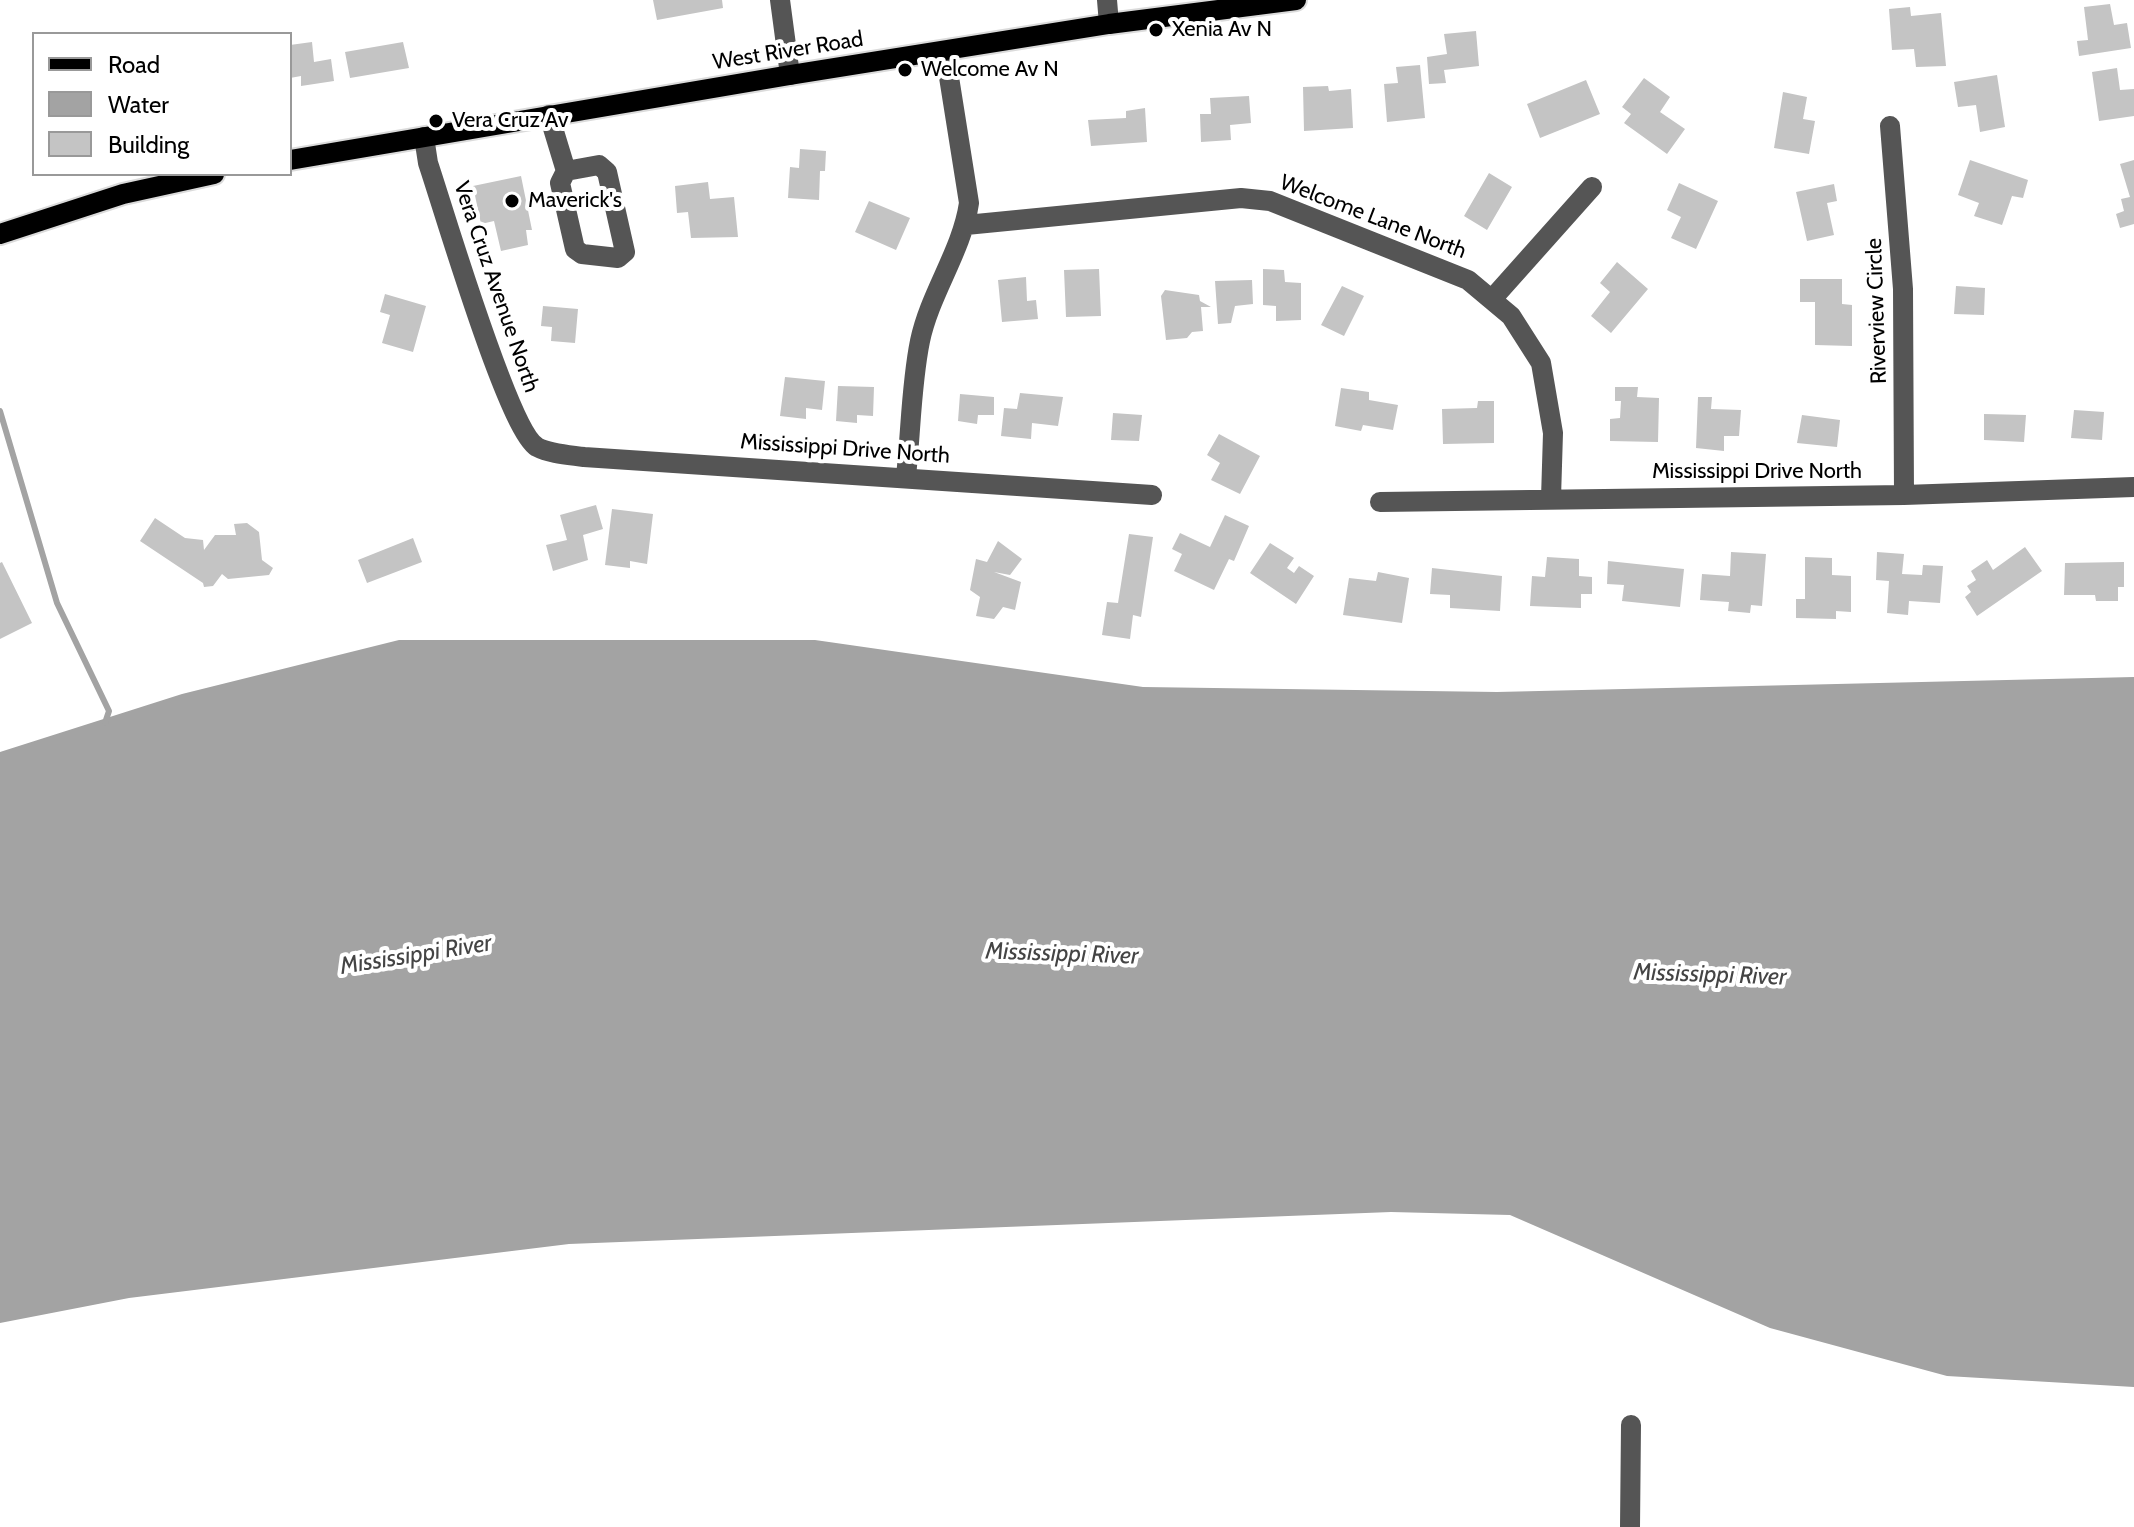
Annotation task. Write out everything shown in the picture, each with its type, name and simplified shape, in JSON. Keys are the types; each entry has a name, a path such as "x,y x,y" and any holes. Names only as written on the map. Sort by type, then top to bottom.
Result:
{"main road":[{"name":"West River Road","path":"292,160 1109,24 1296,0"},
{"path":"0,234 123,194 205,176"}],"street":[{"path":"780,0 790,75"},
{"path":"1107,0 1109,24"},
{"path":"906,476 920,342 936,290 966,225 969,203 967,173 945,52"},
{"path":"549,115 566,171 560,183 575,249 582,254 618,258 625,252 607,172 599,165 566,171"},
{"name":"Riverview Circle","path":"1890,126 1903,289 1904,495"},
{"name":"Vera Cruz Avenue North","path":"424,137 428,163 498,376 524,433 536,447"},
{"path":"1493,298 1592,187"},
{"name":"Welcome Lane North","path":"966,225 1241,198 1270,201 1468,280 1493,298 1523,332 1541,363 1553,433 1551,498"},
{"name":"Mississippi Drive North","path":"536,447 584,457 906,476 1152,495"},
{"name":"Mississippi Drive North","path":"1380,502 1904,495 2134,487"},
{"path":"1630,1527 1631,1425"}],"water":[{"name":"Mississippi River","path":"399,640 815,640 1143,687 1497,692 2134,677 2134,1387 1947,1376 1770,1328 1510,1215 1391,1212 569,1244 129,1298 0,1323 0,752 182,694"}],"building":[{"path":"653,0 722,0 723,8 657,20"},
{"path":"2110,4 2114,25 2127,23 2131,48 2079,56 2077,41 2088,40 2084,7"},
{"path":"1910,7 1911,16 1941,13 1946,66 1916,67 1914,49 1892,50 1889,9"},
{"path":"1476,31 1479,66 1444,70 1446,83 1429,84 1427,57 1447,54 1444,34"},
{"path":"312,42 314,62 331,59 334,81 301,86 301,76 292,78 292,45"},
{"path":"403,42 409,68 350,78 345,52"},
{"path":"1420,65 1425,118 1387,122 1384,84 1398,83 1396,67"},
{"path":"2117,68 2120,90 2134,89 2134,116 2099,121 2092,72"},
{"path":"1997,75 2005,127 1980,132 1976,105 1958,107 1954,82"},
{"path":"1644,78 1670,97 1660,112 1685,129 1667,154 1624,123 1631,114 1622,107"},
{"path":"1586,80 1600,114 1540,138 1527,104"},
{"path":"1328,86 1329,91 1351,89 1353,128 1304,131 1303,87"},
{"path":"1783,92 1807,97 1803,119 1815,121 1809,154 1774,148"},
{"path":"1249,96 1251,123 1230,125 1231,140 1201,142 1200,114 1211,114 1210,98"},
{"path":"1145,108 1147,142 1091,146 1088,120 1126,118 1126,111"},
{"path":"800,149 826,151 825,171 820,171 819,200 788,198 790,167 799,168"},
{"path":"1970,160 2028,180 2023,198 2012,196 2002,225 1974,216 1979,203 1958,195"},
{"path":"2134,160 2134,224 2120,228 2116,214 2124,211 2121,199 2130,197 2120,164"},
{"path":"1489,173 1512,187 1487,230 1464,216"},
{"path":"521,176 532,230 526,230 528,245 501,251 494,221 481,224 473,186"},
{"path":"708,182 710,199 734,197 738,237 691,238 688,212 677,213 675,186"},
{"path":"1679,183 1718,201 1696,249 1671,238 1681,217 1667,210"},
{"path":"1834,184 1837,201 1827,203 1834,235 1807,241 1796,192"},
{"path":"869,201 910,218 896,250 855,232"},
{"path":"1617,262 1648,289 1611,333 1591,316 1610,292 1600,283"},
{"path":"1099,269 1101,316 1066,317 1064,270"},
{"path":"1263,269 1284,270 1285,282 1301,283 1301,320 1276,321 1276,306 1263,305"},
{"path":"1026,277 1027,301 1036,300 1038,319 1002,322 998,280"},
{"path":"1800,279 1842,279 1842,304 1852,305 1852,346 1815,345 1815,302 1800,302"},
{"path":"1252,280 1253,304 1235,306 1231,323 1218,324 1215,281"},
{"path":"1342,286 1364,296 1344,336 1321,325"},
{"path":"1956,286 1985,288 1984,315 1954,314"},
{"path":"1165,290 1199,295 1200,301 1211,307 1201,307 1203,331 1192,332 1187,338 1166,340 1161,296"},
{"path":"385,294 426,306 413,352 382,343 390,315 380,312"},
{"path":"543,306 578,309 575,343 551,341 552,327 541,326"},
{"path":"785,377 825,381 822,410 806,408 806,419 780,416"},
{"path":"838,386 874,387 873,416 857,415 857,423 836,421"},
{"path":"1615,387 1638,387 1637,397 1659,398 1658,442 1610,441 1610,419 1620,418 1621,401 1615,401"},
{"path":"1341,388 1369,392 1369,400 1398,405 1393,430 1363,425 1361,431 1335,426"},
{"path":"1020,393 1063,397 1058,426 1032,423 1031,439 1001,436 1004,408 1017,409"},
{"path":"960,394 994,397 994,415 978,415 977,424 958,421"},
{"path":"1698,397 1712,397 1711,409 1741,410 1739,436 1724,436 1724,451 1696,448"},
{"path":"1478,401 1494,401 1494,443 1443,444 1442,409 1477,408"},
{"path":"2074,410 2104,412 2102,440 2071,438"},
{"path":"1113,413 1142,415 1139,441 1111,440"},
{"path":"1984,414 2026,415 2024,442 1984,440"},
{"path":"1802,415 1840,420 1837,447 1797,443"},
{"path":"1219,434 1260,456 1240,494 1211,480 1220,463 1207,455"},
{"path":"596,505 603,529 583,535 588,560 553,571 546,545 567,540 560,515"},
{"path":"612,509 653,514 647,564 630,561 630,568 605,565"},
{"path":"1225,515 1249,526 1234,561 1229,559 1214,590 1174,571 1182,554 1172,549 1180,533 1210,547"},
{"path":"155,518 185,538 203,540 204,550 215,535 236,535 234,524 247,523 259,532 262,560 273,568 269,575 228,579 222,574 213,586 204,587 203,583 140,541"},
{"path":"1129,534 1153,537 1141,617 1133,615 1130,639 1102,635 1107,602 1118,603"},
{"path":"413,538 422,562 367,583 358,560"},
{"path":"998,541 1022,559 1010,575 994,572 1021,582 1015,610 1003,607 994,619 976,616 980,597 970,590 976,559 987,562"},
{"path":"1270,543 1294,558 1287,568 1294,573 1299,566 1314,576 1296,604 1250,573"},
{"path":"2025,547 2042,571 1977,616 1965,597 1971,592 1967,586 1976,580 1971,571 1987,560 1993,570"},
{"path":"1731,552 1766,554 1762,606 1751,605 1750,613 1728,611 1729,602 1700,600 1702,574 1730,576"},
{"path":"1877,552 1904,554 1902,574 1922,575 1923,565 1943,566 1940,603 1909,601 1908,615 1887,613 1889,581 1876,580"},
{"path":"1547,557 1579,559 1579,576 1592,577 1592,594 1581,594 1581,608 1530,606 1532,576 1545,577"},
{"path":"1805,557 1832,558 1832,575 1851,576 1851,612 1836,611 1836,619 1796,618 1796,599 1805,599"},
{"path":"1608,561 1684,569 1680,607 1622,601 1624,585 1607,584"},
{"path":"2124,562 2124,587 2118,587 2118,601 2096,601 2095,595 2064,595 2065,563"},
{"path":"0,563 32,623 0,639"},
{"path":"1432,568 1502,576 1500,611 1450,608 1450,595 1430,594"},
{"path":"1378,572 1409,578 1402,623 1343,615 1349,578 1376,581"}],"waterway":[{"path":"0,411 57,603 109,711 105,723"}],"place":[{"name":"Xenia Av N","path":"1156,30"},
{"name":"Welcome Av N","path":"905,70"},
{"name":"Vera Cruz Av","path":"436,121"},
{"name":"Maverick's","path":"512,201"}]}
